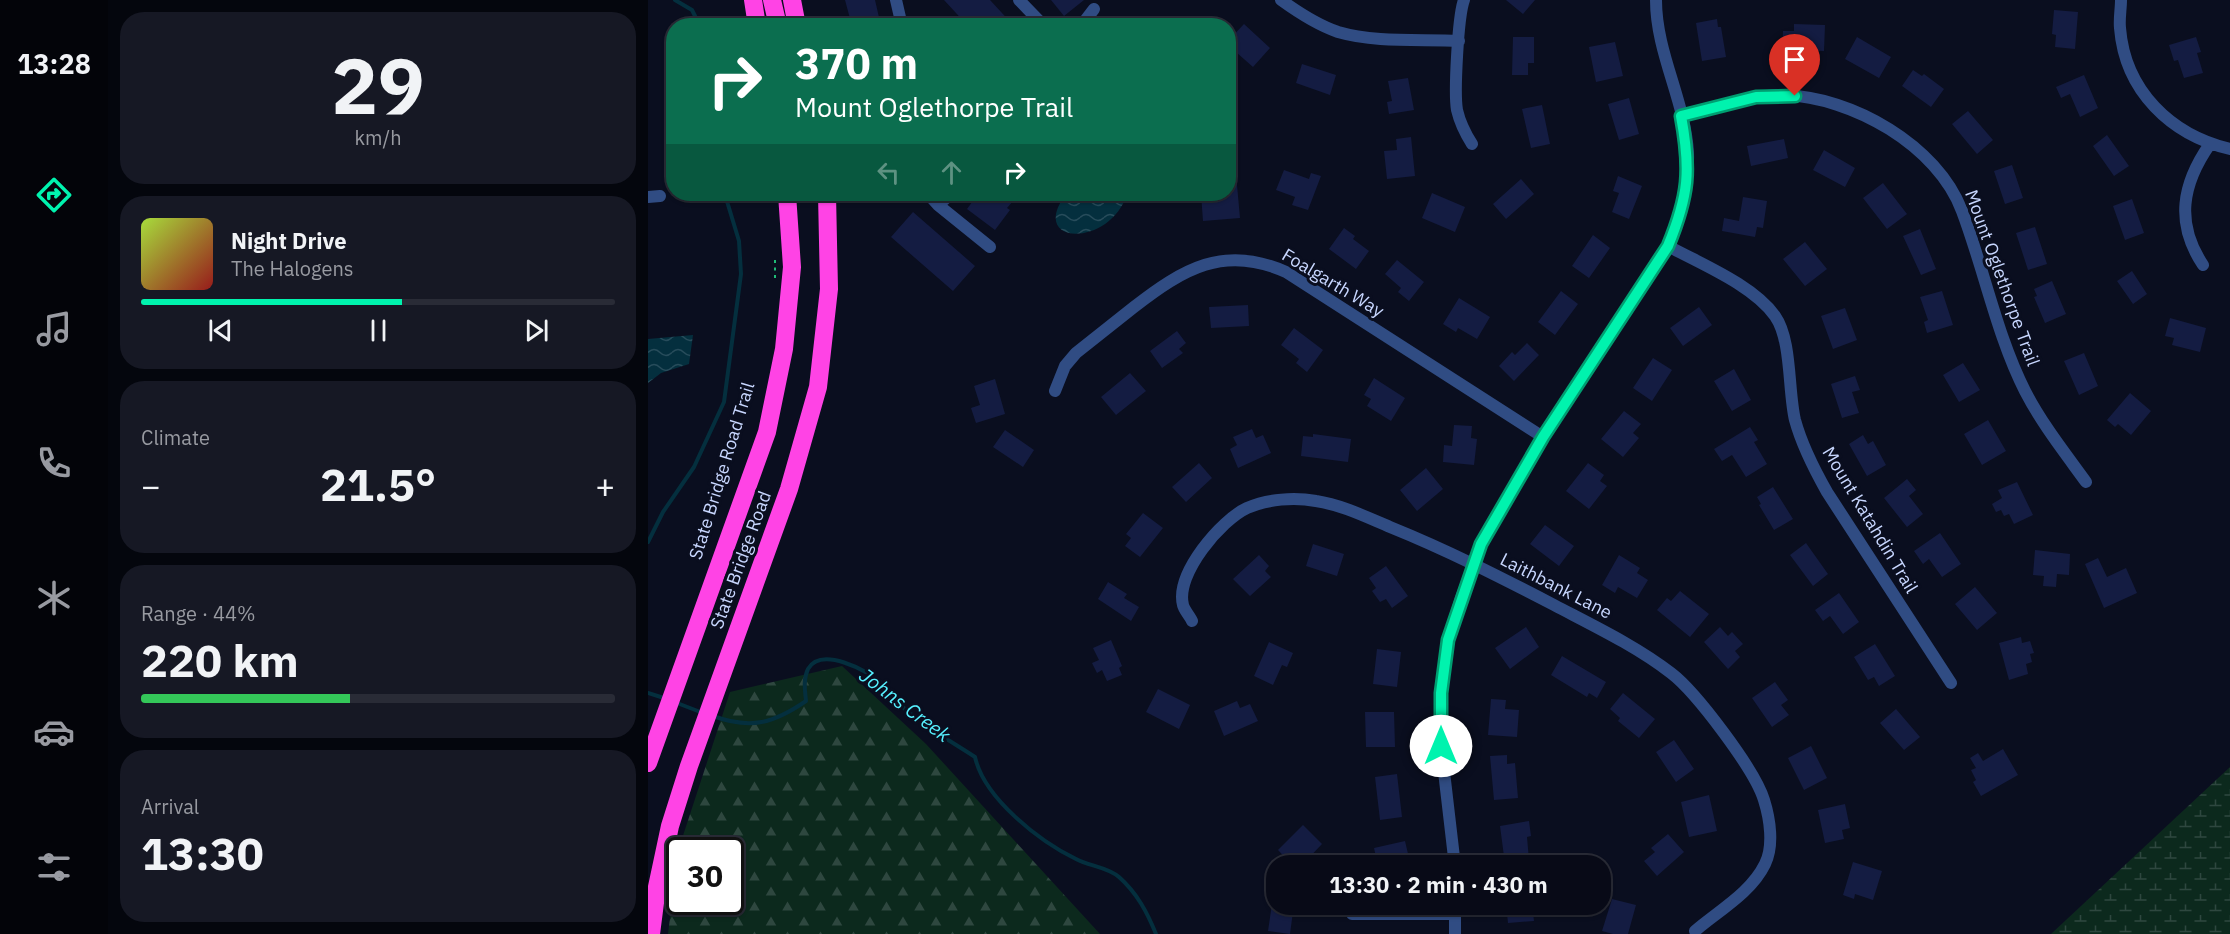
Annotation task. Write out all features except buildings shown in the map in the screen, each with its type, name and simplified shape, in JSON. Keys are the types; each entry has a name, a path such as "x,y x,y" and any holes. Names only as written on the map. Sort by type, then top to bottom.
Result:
{"highway":[{"path":"753,0 756,18"},
{"path":"772,0 776,18"},
{"path":"792,0 795,18"},
{"name":"State Bridge Road","path":"650,758 768,432 784,349 792,267 787,201"},
{"name":"State Bridge Road","path":"651,934 657,886 670,826 727,658 789,489 818,387 830,289 827,201"}],"street":[{"path":"896,0 900,18"},
{"path":"1019,0 1036,18"},
{"path":"1281,0 1319,25 1365,38 1459,41"},
{"path":"1464,0 1459,41 1456,107 1461,127 1472,144"},
{"path":"1454,855 1441,746 1441,693 1448,640 1473,563 1481,544 1543,437 1668,246 1681,215 1687,183 1688,151 1681,116 1660,42 1656,0"},
{"path":"2121,0 2120,27 2125,57 2138,86 2158,111 2183,131 2210,144 2230,149"},
{"path":"1088,18 1094,9"},
{"name":"Mount Oglethorpe Trail","path":"1681,116 1756,97 1782,95 1808,97 1834,103 1859,113 1922,153 1945,180 1961,208 2011,357 2025,390 2043,423 2086,482"},
{"path":"2203,265 2187,235 2185,208 2192,174 2210,144"},
{"path":"934,201 990,247"},
{"path":"938,205 943,201"},
{"name":"Mount Katahdin Trail","path":"1668,246 1743,287 1776,317 1784,339 1796,420 1810,462 1827,492 1951,683"},
{"name":"Foalgarth Way","path":"1055,391 1065,366 1076,353 1166,284 1185,272 1209,262 1229,259 1269,265 1286,272 1543,437"},
{"name":"Laithbank Lane","path":"1192,621 1183,605 1184,584 1193,563 1220,528 1248,508 1271,501 1293,499 1333,504 1442,548 1618,638 1672,674 1711,716 1754,778 1764,799 1771,839 1766,863 1749,886 1695,931"},
{"path":"1455,915 1455,934"}],"path":[{"path":"775,248 775,280"}],"green space":[{"path":"842,666 926,744 1100,934 668,934 670,915 744,915 744,837 683,837 730,692"},
{"path":"2230,767 2230,934 2051,934"}],"water":[{"path":"1062,201 1124,201 1118,212 1105,224 1076,234 1064,231 1057,224 1057,211"},
{"path":"693,335 689,364 661,373 648,383 648,339"}],"waterway":[{"path":"675,0 692,10 696,18"},
{"path":"648,542 663,512 694,467 724,402 741,274 739,241 727,201"},
{"name":"Johns Creek","path":"713,716 739,723 751,723 783,715 806,701 805,677 814,662 823,660 844,662 866,672 888,689 914,717 975,757 989,788 1001,803 1030,830 1076,859 1119,877 1141,903 1156,934"},
{"name":"Johns Creek","path":"648,693 667,699"},
{"name":"Johns Creek","path":"677,703 703,713"}],"route":[{"path":"1441,746 1441,693 1448,640 1473,563 1481,544 1543,437 1668,246 1681,215 1687,183 1688,151 1681,116 1756,97 1795,96"}]}
